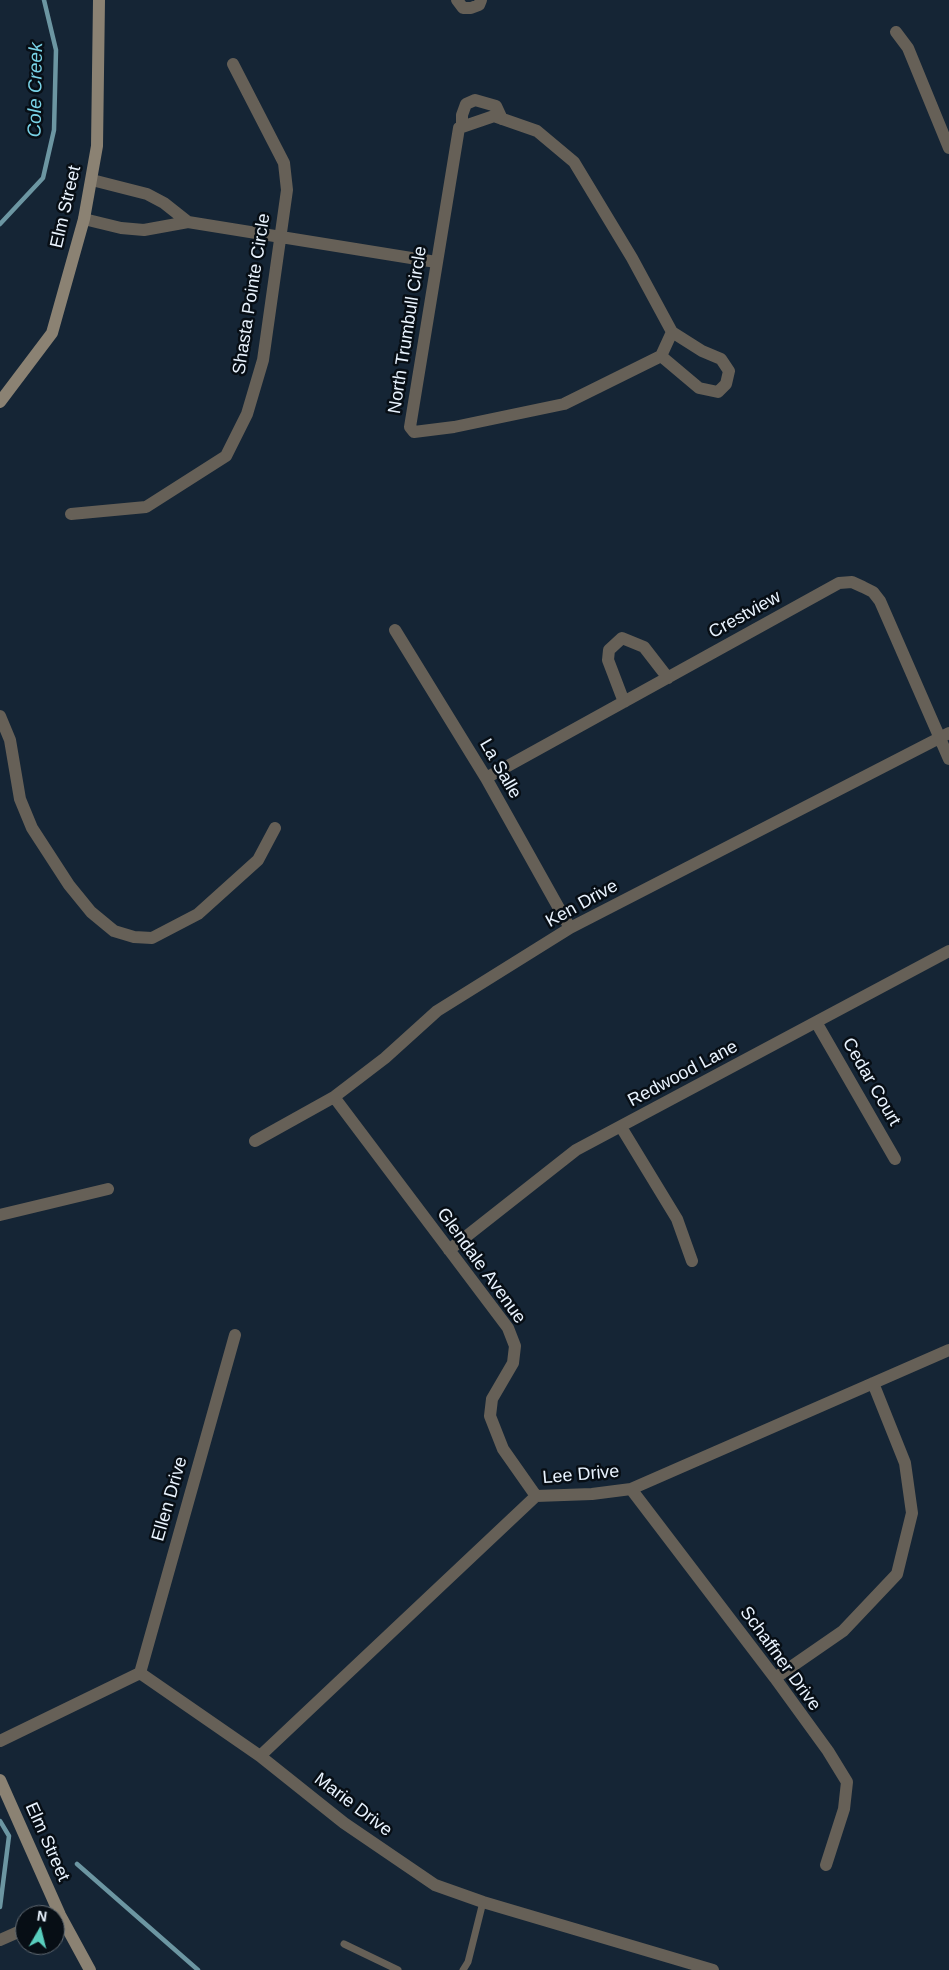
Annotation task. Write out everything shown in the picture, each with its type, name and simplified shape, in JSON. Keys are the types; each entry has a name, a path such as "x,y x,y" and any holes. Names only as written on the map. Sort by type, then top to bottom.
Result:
{"main road":[{"name":"Elm Street","path":"0,402 52,333 84,219 97,146 100,0"},
{"name":"Elm Street","path":"0,1780 52,1905"},
{"name":"Elm Street","path":"65,1929 90,1970"}],"street":[{"path":"457,0 463,8 479,5 482,0"},
{"path":"896,32 911,56 949,148"},
{"name":"Shasta Pointe Circle","path":"70,514 146,507 226,456 247,414 262,360 287,190 284,163 233,64"},
{"name":"North Trumbull Circle","path":"462,126 462,115 466,104 476,100 496,106 502,119"},
{"name":"North Trumbull Circle","path":"494,116 537,131 574,162 632,258 672,332 702,351 721,359 729,372 726,384 718,392 699,388 660,356 564,404 454,427 414,432 410,427 459,128 462,126 494,116"},
{"path":"92,180 147,194 164,203 188,222"},
{"path":"84,219 121,228 144,230 188,222 436,262"},
{"path":"660,356 672,332"},
{"name":"Crestview","path":"486,778 839,583 852,582 872,592 880,601 944,736"},
{"name":"La Salle","path":"394,630 486,778 570,928"},
{"path":"624,702 608,660 609,650 622,638 644,647 668,678"},
{"path":"0,716 10,740 20,799 32,828 68,885 91,912 114,931 134,937 152,938 198,914 258,860 275,828"},
{"path":"944,736 949,759"},
{"name":"Ken Drive","path":"255,1141 334,1097 385,1058 437,1011 570,928 944,736"},
{"name":"Redwood Lane","path":"449,1250 576,1150 949,950"},
{"name":"Cedar Court","path":"816,1022 895,1159"},
{"name":"Glendale Avenue","path":"334,1097 508,1328 515,1346 513,1363 492,1400 490,1416 503,1450 536,1496"},
{"path":"621,1127 677,1219 692,1261"},
{"path":"0,1215 108,1189"},
{"name":"Ellen Drive","path":"140,1673 235,1335"},
{"name":"Lee Drive","path":"260,1756 536,1496 592,1494 631,1489 949,1350"},
{"path":"775,1678 843,1630 897,1574 912,1513 905,1463 873,1383"},
{"name":"Schaffner Drive","path":"631,1489 775,1678 828,1751 847,1782 844,1809 826,1865"},
{"path":"0,1741 140,1673"},
{"name":"Marie Drive","path":"140,1673 260,1756 344,1823 434,1885 483,1902 713,1970"},
{"path":"0,1940 15,1933"}],"lane":[{"path":"463,1970 468,1962 483,1902"},
{"path":"344,1944 398,1970"}],"waterway":[{"name":"Cole Creek","path":"0,224 43,178 54,130 56,50 44,0"},
{"path":"0,1821 9,1836 0,1907"},
{"path":"77,1864 198,1970"}]}
